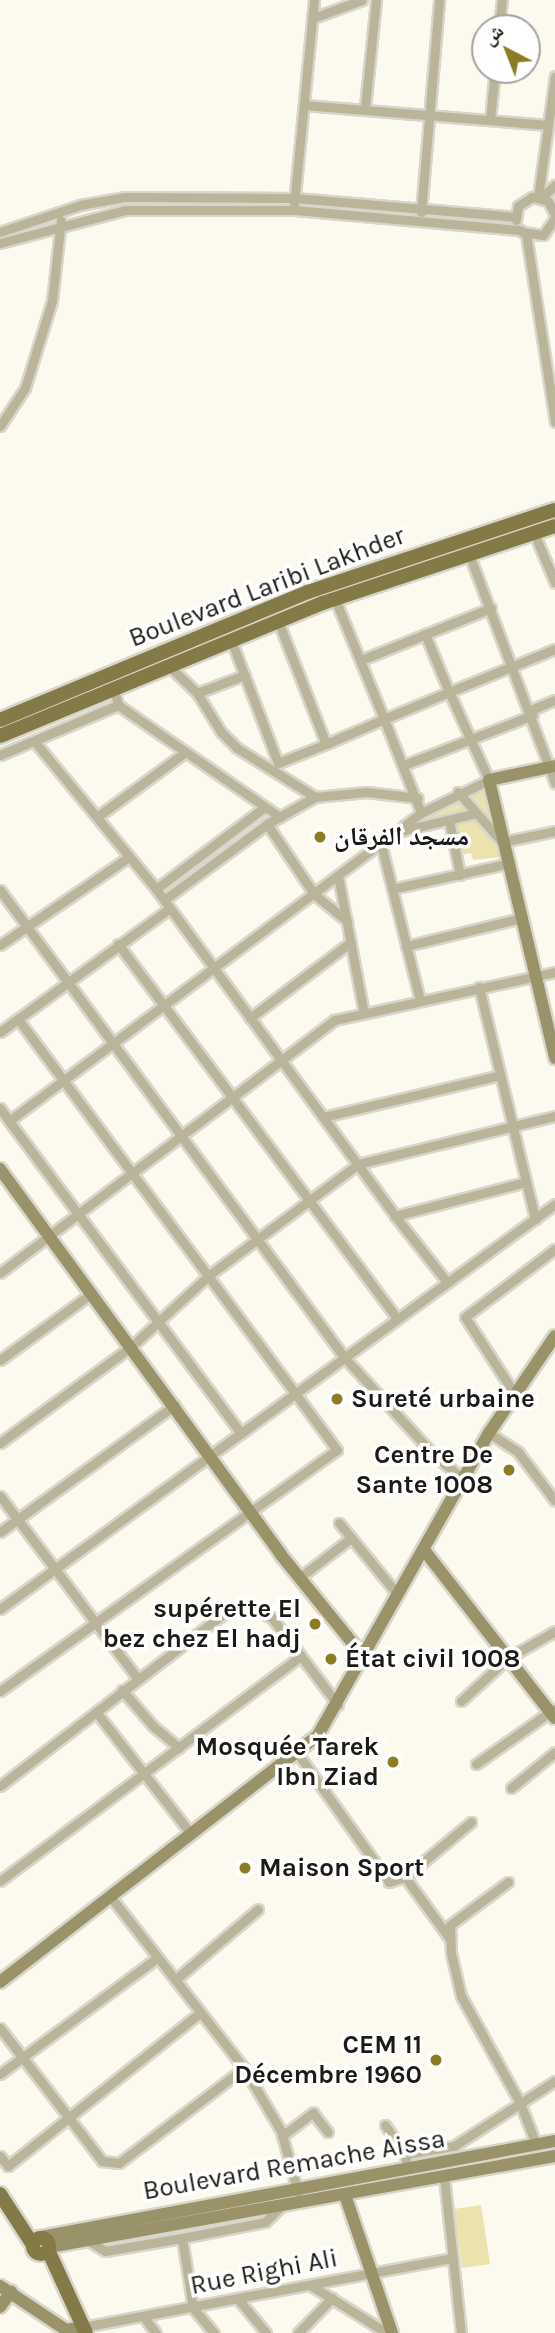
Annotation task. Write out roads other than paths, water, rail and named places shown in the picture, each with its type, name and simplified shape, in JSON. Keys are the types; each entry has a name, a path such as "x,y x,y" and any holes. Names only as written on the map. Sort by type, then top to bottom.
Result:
{"main road":[{"name":"Boulevard Laribi Lakhder","path":"0,720 308,592 555,510"},
{"name":"Boulevard Laribi Lakhder","path":"0,736 335,599 555,526"},
{"path":"553,766 489,780 555,1058"},
{"path":"0,1169 5,1187 50,1236 299,1578 364,1657"},
{"path":"0,1982 298,1754 338,1705 489,1433 555,1336"},
{"path":"424,1550 553,1713"},
{"name":"Boulevard Remache Aissa","path":"41,2245 297,2187 407,2169 453,2152 555,2141"},
{"name":"Boulevard Remache Aissa","path":"41,2245 281,2206 555,2156"},
{"path":"0,2194 41,2245 59,2281 74,2331"},
{"path":"345,2194 374,2273 392,2333"},
{"path":"0,2307 5,2289 74,2331"}],"street":[{"path":"294,210 314,0"},
{"path":"313,18 362,0"},
{"path":"365,107 376,0"},
{"path":"420,220 439,0"},
{"path":"540,197 555,76"},
{"path":"490,119 494,84"},
{"path":"304,104 365,107 548,125"},
{"path":"515,217 522,201 540,197 555,185"},
{"path":"0,232 61,211 125,197 295,198 515,217"},
{"path":"0,243 61,223 125,210 294,210 420,220 543,235 554,210 540,197"},
{"path":"0,426 25,388 52,301 61,211"},
{"path":"515,217 523,232 555,422"},
{"path":"534,533 554,579"},
{"path":"469,554 553,766 555,783"},
{"path":"335,599 418,798 421,813"},
{"path":"361,660 491,608"},
{"path":"278,621 326,744"},
{"path":"9,1121 421,813 458,792 489,780 425,634"},
{"path":"231,640 278,763 555,649"},
{"path":"169,666 197,693 221,732 237,748 315,797"},
{"path":"197,693 245,674"},
{"path":"114,689 118,705 280,817"},
{"path":"404,765 555,700"},
{"path":"0,755 118,705"},
{"path":"34,741 156,889 395,1216 447,1282"},
{"path":"97,817 184,753"},
{"path":"0,1032 67,984 267,824 315,797 367,792 418,798"},
{"path":"458,792 502,842 555,831"},
{"path":"156,889 265,807"},
{"path":"396,832 476,813"},
{"path":"449,820 460,875"},
{"path":"267,824 314,894 347,921"},
{"path":"381,844 420,1000"},
{"path":"0,945 129,857"},
{"path":"392,889 510,863"},
{"path":"338,876 363,1014"},
{"path":"1,892 67,984 116,1042 344,1357 433,1454 463,1479"},
{"path":"406,946 522,918"},
{"path":"250,1018 351,942"},
{"path":"118,944 397,1318"},
{"path":"0,1273 132,1170 335,1020 479,986 555,972"},
{"path":"479,986 512,1126 522,1183 535,1219"},
{"path":"0,1691 337,1450 18,1019"},
{"path":"323,1118 500,1075"},
{"path":"0,1108 241,1433"},
{"path":"0,1443 132,1346 208,1276 358,1164 555,1116"},
{"path":"395,1216 522,1183"},
{"path":"0,1609 555,1204"},
{"path":"514,1393 465,1317 555,1249"},
{"path":"0,1360 92,1293"},
{"path":"0,1532 175,1405"},
{"path":"489,1433 519,1452 555,1501"},
{"path":"0,1496 138,1679"},
{"path":"339,1524 398,1595"},
{"path":"299,1578 351,1538"},
{"path":"0,1786 223,1614 240,1607 267,1614 338,1705"},
{"path":"461,1701 508,1658 555,1631"},
{"path":"0,1881 301,1656"},
{"path":"122,1690 153,1726 179,1748"},
{"path":"96,1712 191,1834"},
{"path":"475,1764 553,1713"},
{"path":"511,1788 555,1752"},
{"path":"298,1754 389,1882 405,1877 471,1822"},
{"path":"405,1877 450,1940"},
{"path":"508,1882 456,1918 450,1925 450,1940 461,1996 520,2103 536,2144"},
{"path":"110,1896 244,2068 282,2136 299,2202"},
{"path":"175,1980 258,1909"},
{"path":"0,2074 158,1958"},
{"path":"0,2156 8,2166 200,2013"},
{"path":"0,2028 103,2161 119,2163 244,2068"},
{"path":"405,2154 453,2152 555,2081"},
{"path":"282,2136 313,2113 328,2132"},
{"path":"385,2125 405,2154 407,2169"},
{"path":"444,2177 461,2333"},
{"path":"85,2239 105,2251 265,2222 281,2206"},
{"path":"182,2238 193,2308 214,2333"},
{"name":"Rue Righi Ali","path":"74,2331 453,2258"},
{"path":"310,2285 332,2298 372,2330 387,2333"},
{"path":"238,2298 266,2333"},
{"path":"298,2333 332,2298"},
{"path":"143,2316 156,2333"}],"place":[{"name":"مسجد الفرقان","path":"320,837"},
{"name":"Sureté urbaine","path":"337,1399"},
{"name":"Centre De Sante 1008","path":"509,1470"},
{"name":"supérette El bez chez El hadj","path":"315,1624"},
{"name":"État civil 1008","path":"331,1659"},
{"name":"Mosquée Tarek Ibn Ziad","path":"393,1762"},
{"name":"Maison Sport","path":"245,1868"},
{"name":"CEM 11 Décembre 1960","path":"436,2060"}]}
